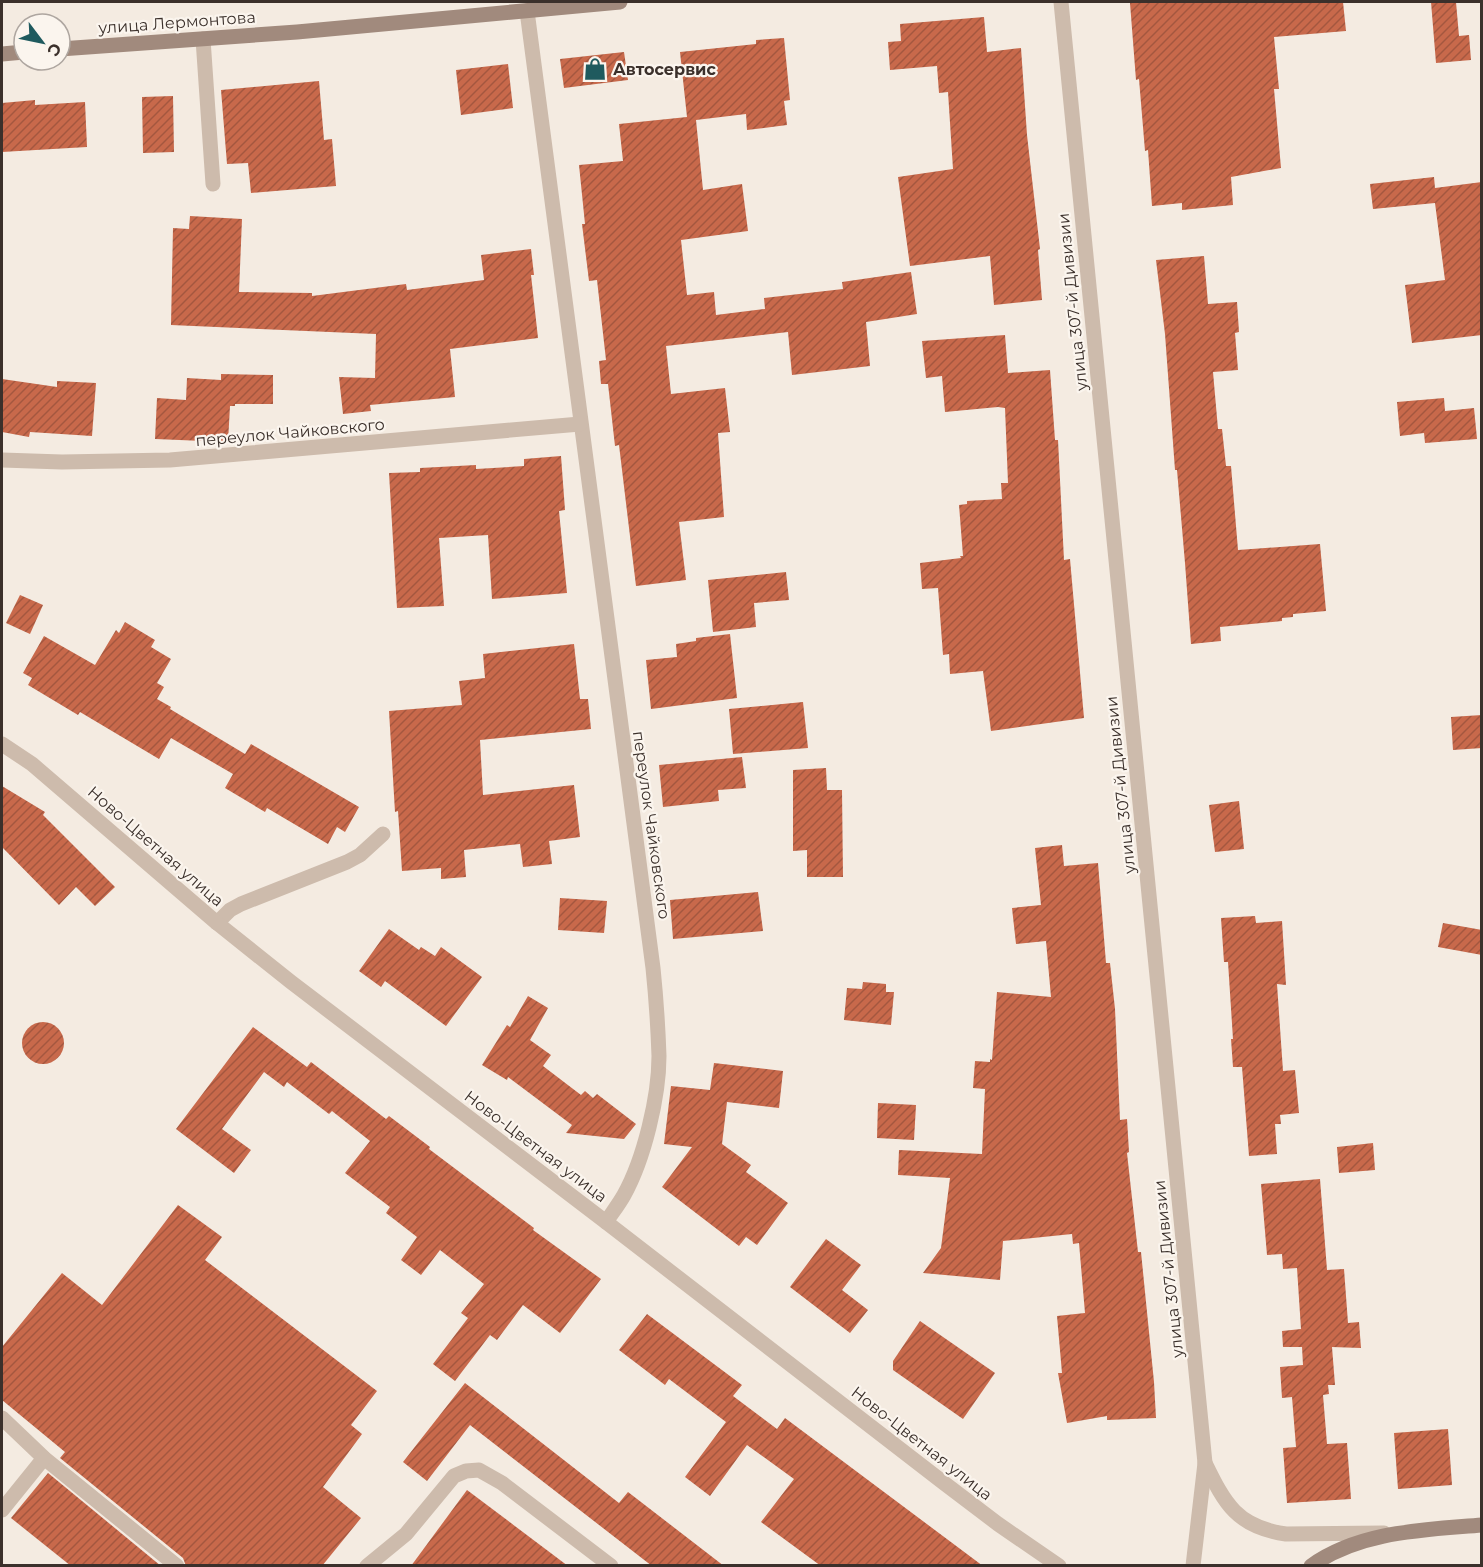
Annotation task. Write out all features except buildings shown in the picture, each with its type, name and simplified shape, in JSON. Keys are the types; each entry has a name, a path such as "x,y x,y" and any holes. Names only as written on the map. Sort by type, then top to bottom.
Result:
{"main road":[{"name":"улица Лермонтова","path":"72,48 203,39 620,2"},
{"path":"1311,1566 1335,1552 1399,1532 1482,1525"}],"street":[{"name":"улица 307-й Дивизии","path":"1061,2 1205,1463 1193,1566"},
{"name":"переулок Чайковского","path":"527,10 653,968 658,1048 656,1093 648,1129 634,1172 624,1195 606,1222"},
{"path":"203,39 213,184"},
{"name":"переулок Чайковского","path":"2,460 62,462 170,460 580,424"},
{"name":"Ново-Цветная улица","path":"2,744 32,764 218,923 291,982 944,1483 1059,1566"},
{"path":"218,923 230,910 242,904 353,858 383,834"},
{"path":"2,1418 44,1458 177,1566"},
{"path":"2,1510 44,1458"},
{"path":"1205,1463 1223,1499 1236,1514 1272,1532 1286,1534 1399,1532"},
{"path":"367,1566 406,1534 454,1476 473,1470 479,1470 497,1480 611,1566"}],"place":[{"name":"Автосервис","path":"595,69"}]}
